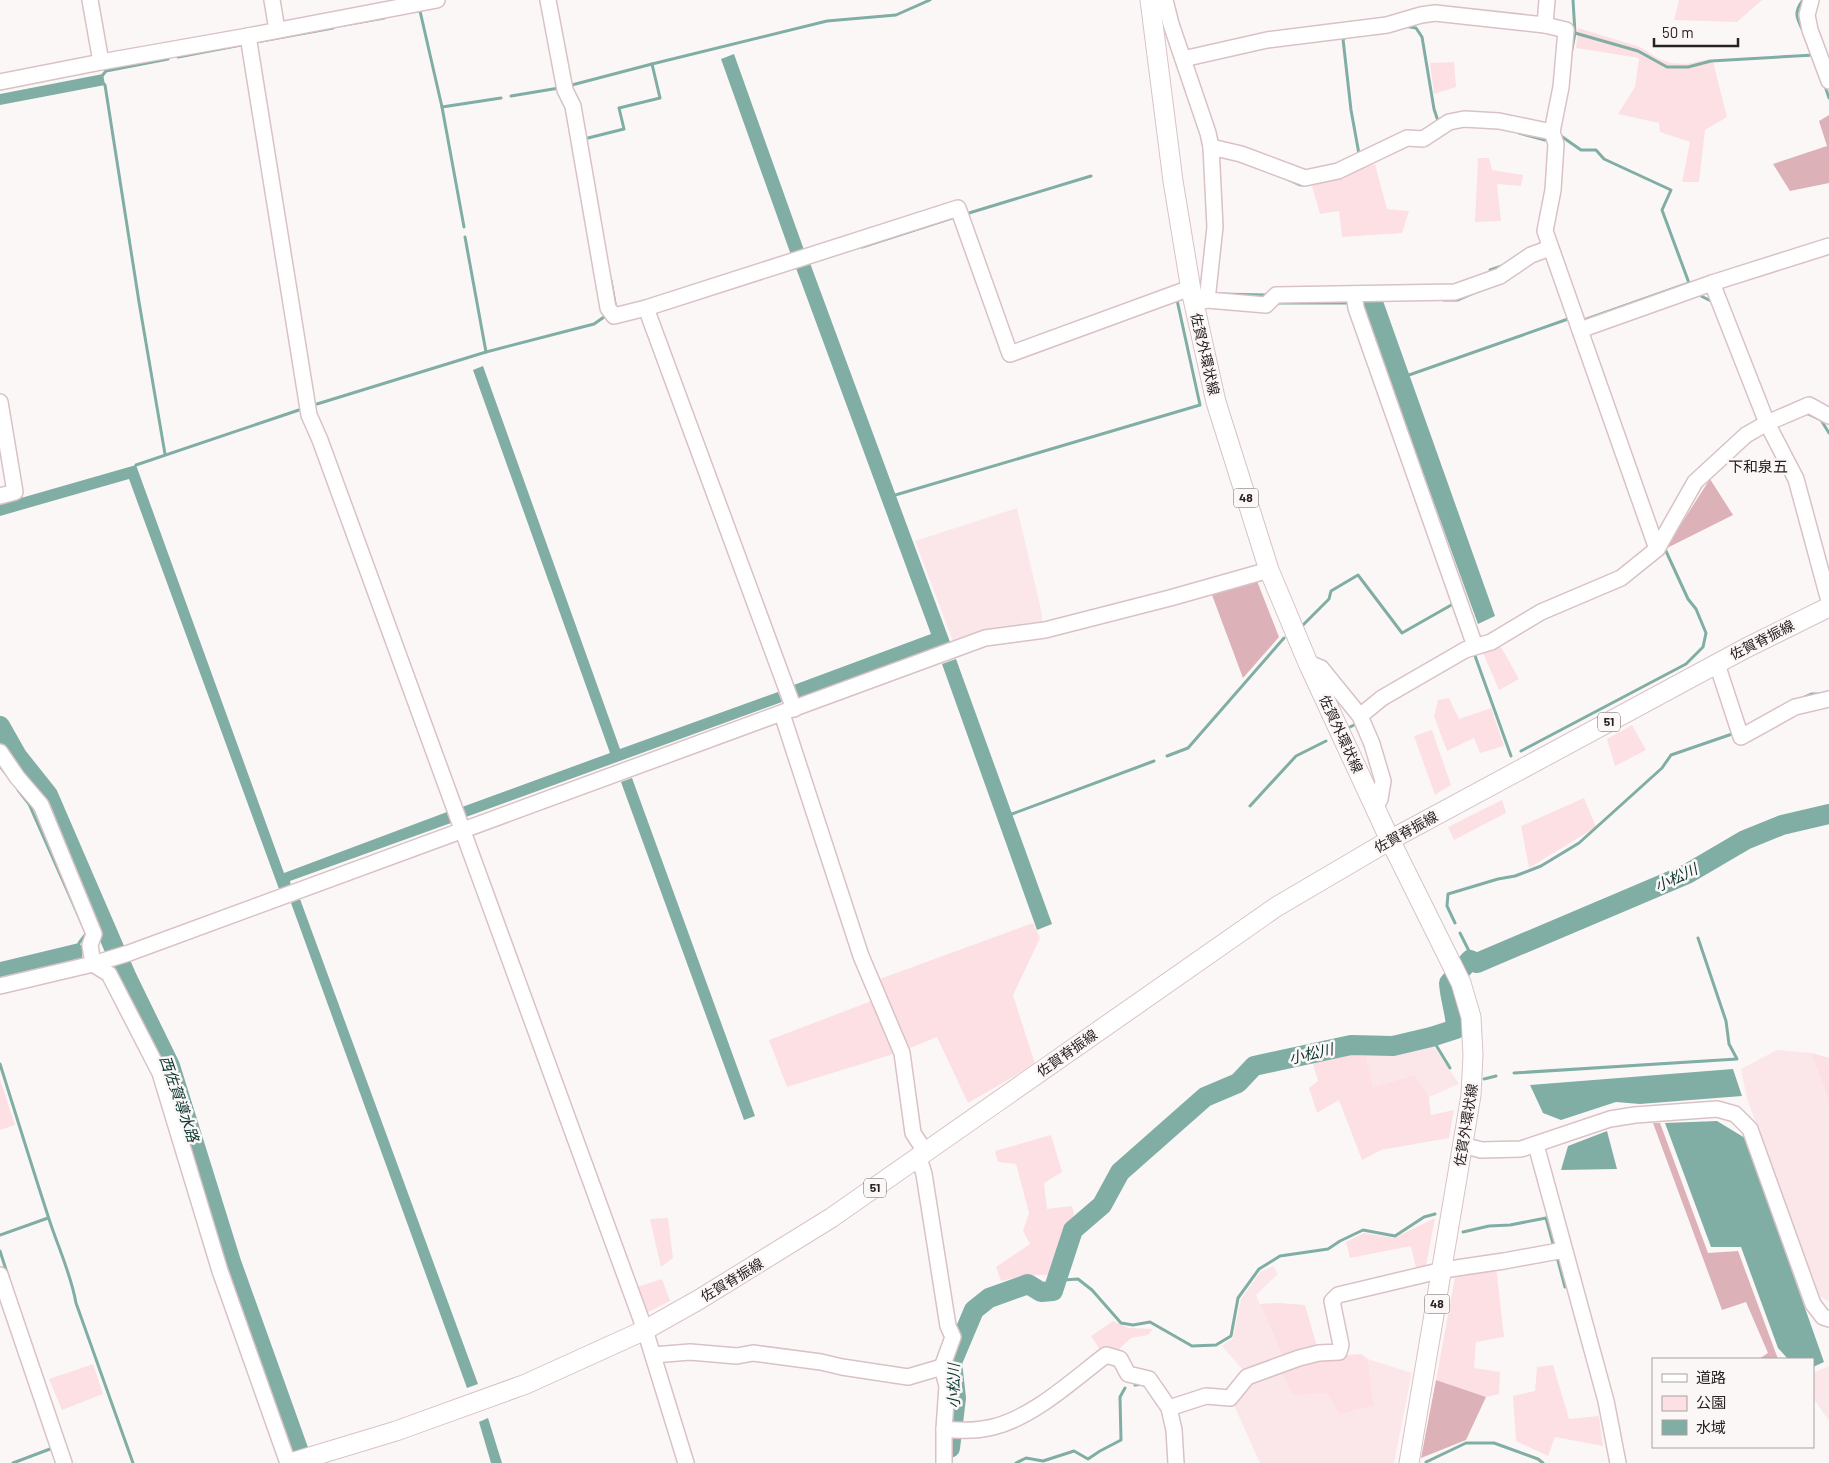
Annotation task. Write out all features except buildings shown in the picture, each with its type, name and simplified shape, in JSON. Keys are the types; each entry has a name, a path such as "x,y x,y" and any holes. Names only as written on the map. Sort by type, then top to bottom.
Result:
{"main road":[{"name":"佐賀外環状線","path":"1150,0 1173,180 1198,298 1216,402 1269,570 1308,663 1375,808 1461,983 1471,1017 1474,1055 1471,1094 1410,1463"},
{"name":"佐賀脊振線","path":"289,1463 396,1431 489,1399 645,1330 772,1256 831,1218 1276,906 1390,840 1717,664 1829,607"}],"street":[{"path":"90,0 101,62"},
{"path":"272,0 277,30"},
{"path":"0,82 437,0"},
{"path":"548,0 565,90 574,106 608,308 614,316 646,308 958,208 1010,354 1182,291 1198,298 1355,301 1455,292 1500,276 1531,255 1550,248"},
{"path":"1165,0 1211,147 1215,228 1198,298"},
{"path":"1545,25 1548,0"},
{"path":"1811,0 1807,15 1818,53 1829,81"},
{"path":"1183,59 1267,40 1387,25 1435,13 1545,25 1566,30 1554,138 1553,190 1545,231 1657,549"},
{"path":"248,36 310,415 645,1330 686,1463"},
{"path":"1211,147 1241,154 1304,178 1338,171 1410,139 1423,139 1446,124 1464,119 1499,121 1554,138"},
{"path":"1580,330 1712,283 1829,246"},
{"path":"1712,283 1767,423 1796,480 1829,601"},
{"path":"1355,301 1475,646"},
{"path":"646,308 788,702 861,956 902,1053 913,1133 922,1155 948,1326 953,1337 942,1367 947,1386 944,1463"},
{"path":"0,402 16,492 0,496"},
{"path":"1360,716 1382,698 1475,646 1491,642 1541,612 1621,578 1657,549 1695,482 1746,435 1767,423 1809,405 1829,416"},
{"path":"0,986 100,962 129,953 290,893 458,820 788,702 985,638 1045,630 1269,570"},
{"path":"1308,663 1321,668 1360,716 1372,744 1383,781 1380,799 1375,808"},
{"path":"1717,664 1741,737 1795,708 1829,699"},
{"path":"0,752 17,777 41,805 94,934 90,945 109,974 160,1074 220,1271 289,1463"},
{"path":"1463,1145 1481,1150 1503,1151 1521,1149 1610,1119 1634,1115 1717,1109 1735,1114 1750,1129 1813,1304 1823,1317 1829,1319"},
{"path":"1536,1145 1606,1400 1618,1463"},
{"path":"1169,1408 1206,1396 1230,1398 1247,1377 1299,1358 1339,1352 1341,1345 1332,1301 1338,1294 1443,1270 1504,1262 1564,1250"},
{"path":"0,1275 64,1463"},
{"path":"653,1355 690,1352 737,1356 753,1353 821,1362 842,1368 908,1377 942,1367"},
{"path":"944,1428 963,1431 994,1427 1019,1417 1045,1401 1106,1355 1120,1359 1128,1374 1149,1379 1169,1408 1174,1430 1176,1463"}],"shaded area":[{"path":"1829,115 1829,183 1790,191 1773,164 1827,146 1819,121"},
{"path":"1710,479 1733,515 1665,549"},
{"path":"1017,508 1042,614 1042,625 954,644 915,541"},
{"path":"1257,581 1279,637 1243,678 1212,595"},
{"path":"1432,1044 1459,1084 1429,1097 1415,1075 1373,1087 1365,1049 1393,1050"},
{"path":"1777,1050 1811,1053 1829,1058 1829,1301 1820,1297 1747,1099 1741,1069"},
{"path":"1653,1123 1660,1123 1708,1253 1738,1251 1778,1358 1760,1358 1768,1353 1746,1302 1722,1310"},
{"path":"1273,1266 1278,1274 1256,1295 1284,1360 1326,1393 1374,1405 1368,1359 1412,1373 1394,1463 1260,1463 1232,1401 1252,1380 1222,1346 1233,1338 1241,1299 1260,1272"},
{"path":"1829,1366 1829,1421 1814,1399 1814,1373"},
{"path":"1436,1380 1486,1397 1466,1440 1421,1458"}],"green space":[{"path":"1679,0 1762,0 1737,22 1674,20"},
{"path":"1578,28 1640,47 1657,58 1671,63 1686,64 1709,59 1713,62 1727,117 1705,130 1699,182 1682,182 1690,142 1660,132 1659,123 1618,114 1635,87 1639,58 1576,48"},
{"path":"1454,62 1456,87 1434,94 1430,63"},
{"path":"1478,158 1489,158 1492,170 1523,175 1521,186 1497,184 1501,221 1475,222"},
{"path":"1375,164 1387,209 1409,211 1402,233 1342,237 1339,211 1320,214 1312,186"},
{"path":"1501,647 1519,679 1499,690 1483,653"},
{"path":"1449,698 1459,719 1491,708 1504,746 1480,753 1474,738 1447,751 1434,716 1438,700"},
{"path":"1632,725 1646,750 1615,766 1607,739"},
{"path":"1432,730 1451,785 1435,795 1414,736"},
{"path":"1584,798 1596,827 1529,868 1521,826"},
{"path":"1502,800 1506,813 1454,840 1448,827"},
{"path":"1033,923 1040,938 1013,995 1035,1064 968,1103 937,1037 905,1050 877,980"},
{"path":"874,1000 897,1053 787,1087 769,1040"},
{"path":"1365,1049 1373,1087 1415,1075 1429,1097 1431,1115 1454,1110 1449,1138 1381,1150 1362,1160 1339,1100 1317,1113 1309,1088 1318,1081 1311,1057"},
{"path":"1811,1053 1829,1058 1829,1099"},
{"path":"0,1079 15,1125 0,1130"},
{"path":"1051,1135 1062,1172 1044,1183 1047,1209 1072,1206 1074,1214 1059,1244 1051,1275 1028,1275 1001,1281 996,1267 1030,1244 1023,1231 1029,1213 1016,1164 998,1162 995,1151"},
{"path":"668,1218 673,1258 661,1267 650,1219"},
{"path":"1435,1218 1425,1271 1417,1272 1411,1246 1350,1258 1346,1242 1364,1233 1394,1238"},
{"path":"1496,1266 1504,1337 1476,1342 1474,1368 1500,1372 1499,1394 1486,1397 1436,1380 1456,1272"},
{"path":"662,1279 670,1301 644,1314 634,1288"},
{"path":"1260,1304 1305,1305 1320,1357 1361,1354 1368,1359 1374,1405 1340,1414 1326,1393 1292,1395 1281,1369 1284,1360"},
{"path":"1113,1321 1129,1328 1153,1329 1148,1335 1131,1338 1117,1351 1100,1350 1091,1336"},
{"path":"93,1364 103,1394 62,1410 49,1379"},
{"path":"1553,1365 1569,1419 1599,1416 1603,1446 1555,1437 1548,1456 1516,1441 1513,1396 1535,1391 1537,1367"}],"water":[{"path":"734,54 804,250 791,255 721,59"},
{"path":"103,74 105,85 0,105 0,94"},
{"path":"810,263 950,642 796,699 791,686 931,634 796,268"},
{"path":"1365,298 1382,298 1495,616 1478,624 1362,305"},
{"path":"483,366 620,749 778,692 782,702 466,817 462,807 610,753 473,370"},
{"path":"136,465 284,873 447,812 451,823 290,881 291,886 279,889 129,479 0,516 0,504"},
{"path":"956,659 1052,924 1037,930 942,664"},
{"path":"632,778 755,1116 744,1120 621,782"},
{"path":"300,899 478,1384 467,1388 291,903"},
{"path":"79,943 83,948 82,958 0,977 0,962"},
{"path":"1733,1069 1742,1096 1640,1104 1616,1102 1561,1120 1543,1113 1530,1085"},
{"path":"1717,1121 1745,1138 1824,1362 1814,1367 1814,1358 1787,1358 1778,1348 1741,1247 1711,1247 1665,1123"},
{"path":"1607,1131 1617,1169 1561,1170 1568,1146"},
{"path":"488,1418 502,1463 491,1463 479,1422"}],"waterway":[{"path":"584,139 624,129 619,108 660,98 652,64 827,21 896,15 930,0"},
{"path":"1571,54 1575,33 1573,0"},
{"path":"1803,0 1798,8 1797,16 1803,31"},
{"path":"417,11 420,11 442,107 501,98"},
{"path":"344,25 384,18"},
{"path":"1404,26 1416,28 1422,37 1434,109 1438,121"},
{"path":"256,42 333,28"},
{"path":"1575,33 1638,51 1667,67 1688,67 1711,61 1814,55"},
{"path":"1349,36 1343,39 1351,110 1359,154"},
{"path":"178,57 241,45"},
{"path":"102,76 106,71 168,59"},
{"path":"568,86 652,64"},
{"path":"103,83 105,85 165,454"},
{"path":"1824,83 1829,98"},
{"path":"511,96 559,88"},
{"path":"442,107 464,227"},
{"path":"1519,133 1545,140 1549,139"},
{"path":"1557,137 1561,136 1581,150 1596,150 1604,159 1671,190 1662,210 1689,283 1584,320"},
{"path":"969,213 1091,176"},
{"path":"1287,179 1300,185 1305,184"},
{"path":"862,247 952,218"},
{"path":"465,237 486,352"},
{"path":"1490,270 1502,266"},
{"path":"611,281 616,309"},
{"path":"1444,300 1458,300 1474,293"},
{"path":"1220,294 1266,295 1268,297"},
{"path":"1699,295 1713,302"},
{"path":"892,496 1200,405 1177,300"},
{"path":"1275,303 1351,303"},
{"path":"317,404 486,352 594,324 604,317"},
{"path":"1409,375 1568,319"},
{"path":"136,465 299,410"},
{"path":"1806,413 1821,420 1829,433"},
{"path":"1521,751 1686,664 1703,647 1706,633 1696,609 1688,599 1665,549 1663,551"},
{"path":"1303,625 1329,599 1331,591 1358,575 1402,633 1453,604 1453,606"},
{"path":"1167,756 1188,748 1284,638"},
{"path":"1472,654 1474,653 1511,756"},
{"path":"1805,697 1812,694 1821,694"},
{"path":"1348,728 1358,723"},
{"name":"西佐賀導水路","path":"0,726 17,756 48,795 127,978 170,1066 231,1262 303,1463"},
{"path":"1455,923 1447,906 1448,894 1498,879 1515,876 1541,866 1579,843 1662,768 1671,755 1735,733"},
{"path":"1250,806 1296,756 1326,741"},
{"path":"1012,814 1154,761"},
{"path":"0,766 7,775"},
{"path":"18,790 29,804 82,924"},
{"name":"小松川","path":"950,1448 956,1398 952,1362 974,1310 989,1298 1028,1284 1041,1292 1053,1291 1073,1230 1102,1205 1120,1172 1205,1097 1238,1083 1254,1066 1351,1045 1393,1046 1456,1029 1449,983 1470,960 1477,963 1687,874 1745,840 1782,825 1829,814"},
{"path":"1460,933 1470,953 1470,960"},
{"path":"79,943 86,934"},
{"path":"1514,1073 1737,1059 1729,1044 1726,1021 1698,938"},
{"path":"1431,1037 1450,1068"},
{"path":"0,1064 49,1219 68,1271 76,1303 133,1463"},
{"path":"1484,1079 1496,1076"},
{"path":"1056,1283 1063,1280 1078,1279 1092,1290 1121,1323 1133,1325 1150,1322 1192,1346 1216,1345 1231,1336 1238,1298 1259,1269 1280,1256 1328,1249 1363,1230 1395,1236 1424,1217 1435,1214"},
{"path":"0,1235 48,1218"},
{"path":"1463,1232 1489,1226 1510,1225 1546,1218 1554,1247"},
{"path":"0,1251 9,1279"},
{"path":"1557,1257 1565,1287"},
{"path":"1135,1385 1144,1384"},
{"path":"1016,1463 1026,1458 1043,1461 1074,1451 1088,1459 1121,1440 1120,1397 1125,1388"},
{"path":"1426,1462 1466,1443 1494,1443 1538,1459 1543,1463"},
{"path":"13,1463 50,1449"}],"district":[{"name":"下和泉五","path":"1758,467"}]}
